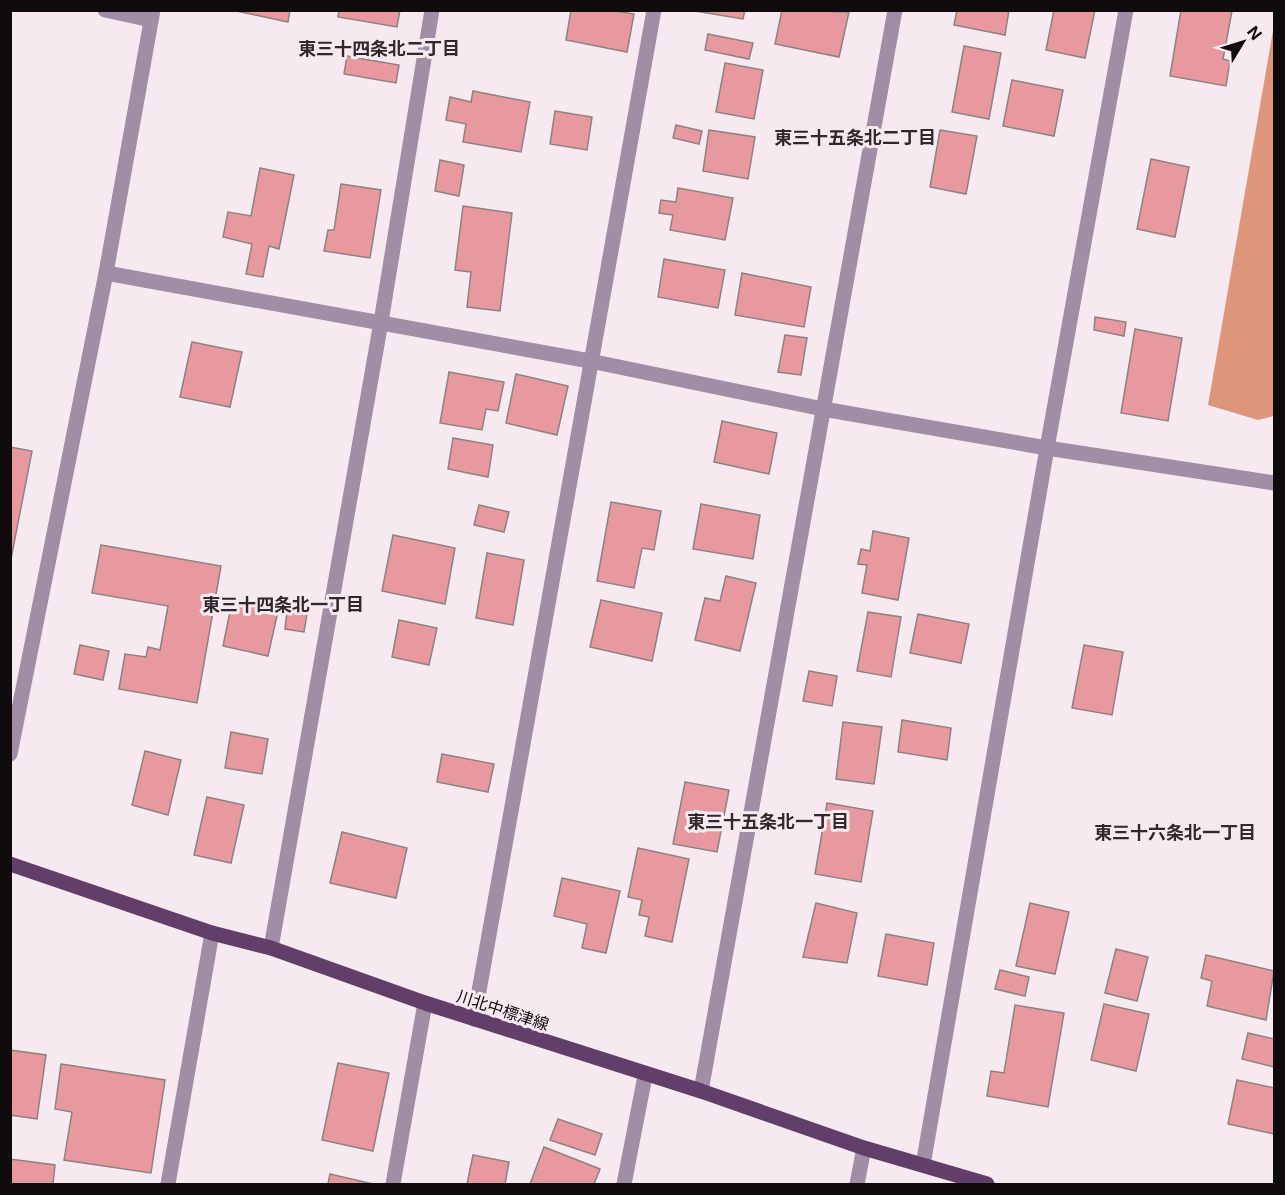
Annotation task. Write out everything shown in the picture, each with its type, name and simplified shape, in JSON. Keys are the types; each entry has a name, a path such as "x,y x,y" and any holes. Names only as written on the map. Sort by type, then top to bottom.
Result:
{"main road":[{"name":"川北中標津線","path":"10,864 212,933 271,948 425,1003 645,1076 701,1091 864,1148 987,1185"}],"street":[{"path":"10,754 106,273 152,15 105,10"},
{"path":"271,948 381,322 432,10"},
{"path":"474,1019 654,10"},
{"path":"701,1091 895,10"},
{"path":"923,1165 1047,448 1126,10"},
{"path":"106,273 590,361 822,409 1047,448 1275,483"},
{"path":"168,1185 212,933"},
{"path":"393,1185 425,1003"},
{"path":"624,1185 645,1076"},
{"path":"857,1185 864,1148"}],"shaded area":[{"path":"1274,25 1274,416 1258,420 1208,405"}],"building":[{"path":"232,10 290,10 288,22"},
{"path":"339,10 400,10 397,27 338,17"},
{"path":"571,10 610,10 634,14 627,52 566,40"},
{"path":"689,10 745,10 743,19"},
{"path":"782,10 849,12 839,57 775,44"},
{"path":"957,10 1009,10 1005,35 954,25"},
{"path":"1054,10 1095,10 1085,58 1046,50"},
{"path":"1181,10 1232,11 1223,59 1230,61 1226,86 1170,76"},
{"path":"708,34 753,43 749,59 705,50"},
{"path":"964,46 1001,53 989,119 952,112"},
{"path":"347,56 399,65 396,83 344,74"},
{"path":"725,63 763,70 754,119 716,112"},
{"path":"1012,80 1063,90 1054,136 1003,126"},
{"path":"473,91 530,102 521,152 463,142 466,124 446,120 450,97 471,102"},
{"path":"555,111 592,117 587,150 550,144"},
{"path":"676,125 702,131 699,144 673,138"},
{"path":"709,130 755,137 748,179 703,171"},
{"path":"940,130 977,136 966,194 930,187"},
{"path":"1151,159 1189,167 1175,237 1137,229"},
{"path":"440,160 464,165 459,196 435,191"},
{"path":"260,168 294,175 279,249 269,246 263,277 246,274 252,244 223,237 228,212 251,216"},
{"path":"341,184 381,190 370,258 324,251 328,230 334,230"},
{"path":"678,188 733,198 725,240 670,230 673,215 659,213 661,200 676,202"},
{"path":"463,206 512,213 500,311 467,307 471,272 455,270"},
{"path":"664,259 725,270 718,308 658,297"},
{"path":"742,273 811,287 804,327 735,315"},
{"path":"1095,317 1126,322 1124,336 1094,330"},
{"path":"1135,329 1182,338 1168,421 1121,413"},
{"path":"785,335 807,338 801,375 778,372"},
{"path":"192,342 242,352 230,407 180,397"},
{"path":"449,372 504,382 498,411 486,409 482,430 440,423"},
{"path":"516,374 568,386 557,435 506,423"},
{"path":"722,421 777,433 769,474 714,462"},
{"path":"453,438 493,445 488,477 448,469"},
{"path":"10,447 32,451 10,564"},
{"path":"611,502 661,511 654,550 642,548 634,588 597,581"},
{"path":"701,504 760,515 753,559 693,549"},
{"path":"479,505 509,512 504,532 474,525"},
{"path":"873,531 909,538 898,600 862,593 867,565 858,564 861,549 870,551"},
{"path":"393,535 455,548 445,604 382,591"},
{"path":"101,545 221,566 197,703 119,689 125,654 146,657 148,647 160,650 168,606 92,593"},
{"path":"487,553 524,560 513,625 476,618"},
{"path":"726,576 756,583 740,651 695,640 705,598 720,601"},
{"path":"601,600 662,613 652,661 590,647"},
{"path":"232,602 278,611 268,656 223,646"},
{"path":"287,611 307,614 304,632 285,629"},
{"path":"868,612 901,617 891,677 857,671"},
{"path":"918,614 969,624 961,663 910,653"},
{"path":"399,620 437,628 429,665 392,657"},
{"path":"80,645 109,651 103,680 74,674"},
{"path":"1084,645 1123,652 1112,715 1072,708"},
{"path":"809,671 837,676 832,706 803,701"},
{"path":"902,720 951,728 947,760 898,752"},
{"path":"843,722 882,727 874,784 836,779"},
{"path":"231,732 268,739 262,774 225,768"},
{"path":"145,751 181,760 168,815 132,805"},
{"path":"442,754 494,764 488,792 437,782"},
{"path":"685,782 729,790 717,852 673,844"},
{"path":"207,797 244,805 231,863 194,855"},
{"path":"827,803 873,811 861,882 815,874"},
{"path":"342,832 407,848 396,898 330,883"},
{"path":"638,848 689,859 672,942 645,936 649,917 639,915 642,900 628,897"},
{"path":"562,878 620,891 606,953 582,948 587,924 554,916"},
{"path":"816,903 857,913 847,963 803,957"},
{"path":"1030,903 1069,912 1055,974 1016,966"},
{"path":"886,934 934,943 927,985 878,976"},
{"path":"1116,949 1148,957 1137,1001 1105,993"},
{"path":"1206,955 1274,971 1266,1020 1207,1006 1212,981 1201,978"},
{"path":"1000,970 1029,977 1025,996 995,989"},
{"path":"1104,1004 1149,1014 1136,1071 1091,1060"},
{"path":"1015,1005 1064,1013 1048,1107 987,1096 991,1071 1004,1073"},
{"path":"1248,1033 1274,1039 1274,1067 1242,1059"},
{"path":"10,1050 46,1055 37,1119 10,1115"},
{"path":"338,1063 389,1073 373,1151 322,1140"},
{"path":"61,1064 165,1080 151,1173 64,1160 72,1112 55,1109"},
{"path":"1237,1080 1274,1088 1274,1134 1228,1124"},
{"path":"558,1119 602,1134 595,1155 550,1140"},
{"path":"544,1147 600,1169 594,1184 530,1184"},
{"path":"473,1155 509,1162 505,1184 467,1184"},
{"path":"10,1159 55,1165 53,1184 10,1184"},
{"path":"330,1174 373,1184 328,1184"}],"district":[{"name":"東三十四条北二丁目","path":"379,48"},
{"name":"東三十五条北二丁目","path":"855,137"},
{"name":"東三十四条北一丁目","path":"283,604"},
{"name":"東三十五条北一丁目","path":"768,821"},
{"name":"東三十六条北一丁目","path":"1175,832"}]}
